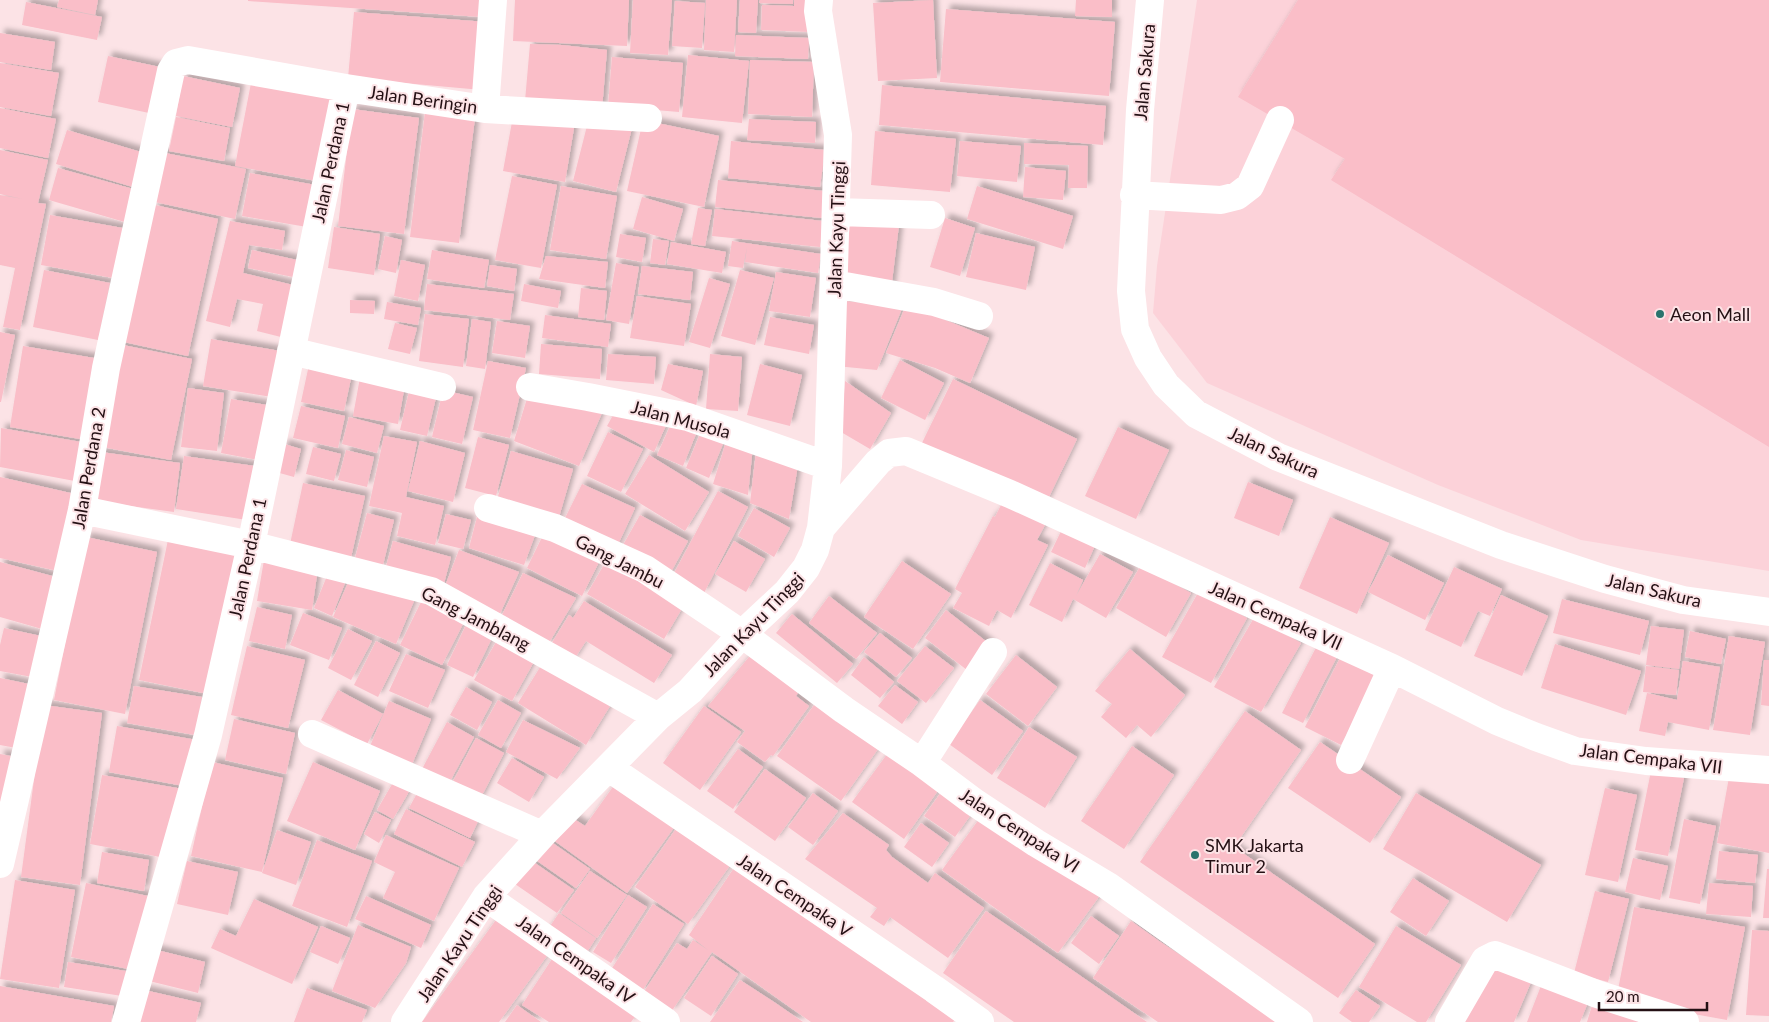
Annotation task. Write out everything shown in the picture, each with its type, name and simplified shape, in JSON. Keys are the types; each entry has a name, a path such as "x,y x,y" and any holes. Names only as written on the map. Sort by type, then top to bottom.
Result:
{"street":[{"name":"Jalan Beringin","path":"171,71 176,63 188,60 346,88 485,109 493,0"},
{"name":"Jalan Kayu Tinggi","path":"405,1022 486,896 542,835 658,717 690,690 742,634 787,592 806,568 815,550 821,528 828,466 838,136 818,11 818,0"},
{"name":"Jalan Sakura","path":"1150,0 1134,195 1130,291 1134,328 1148,358 1166,385 1196,414 1278,456 1501,545 1605,579 1683,600 1769,612"},
{"name":"Jalan Perdana 2","path":"0,864 82,510 106,368 171,71"},
{"name":"Jalan Perdana 1","path":"126,1022 208,735 251,545 346,88"},
{"path":"485,109 648,118"},
{"path":"1134,195 1221,200 1237,196 1250,186 1280,120"},
{"path":"837,212 931,214"},
{"path":"834,284 934,302 979,316"},
{"path":"291,351 442,387"},
{"name":"Jalan Musola","path":"530,387 688,417 828,466"},
{"name":"Jalan Cempaka VII","path":"821,528 878,462 889,453 906,451 1010,494 1392,668 1497,721 1536,737 1575,750 1646,761 1769,770"},
{"name":"Gang Jambu","path":"488,508 555,528 645,569 742,634"},
{"name":"Gang Jamblang","path":"82,510 251,545 431,591 658,717"},
{"name":"Jalan Cempaka VI","path":"742,634 844,710 922,763 974,802 1036,843 1108,886 1299,1022"},
{"path":"922,763 993,652"},
{"path":"1350,760 1392,668"},
{"path":"312,734 542,835"},
{"name":"Jalan Cempaka V","path":"609,768 980,1022"},
{"name":"Jalan Cempaka IV","path":"486,896 666,1022"},
{"path":"1449,1022 1485,960 1495,955 1597,994 1685,1022"}],"shaded area":[{"path":"1197,0 1769,0 1769,571 1581,540 1438,485 1207,383 1153,313 1157,266"}],"building":[{"path":"59,0 98,0 95,15 57,7"},
{"path":"248,0 484,0 482,17"},
{"path":"515,0 629,0 627,46 513,41"},
{"path":"633,0 672,0 668,55 630,53"},
{"path":"706,0 737,0 734,52 704,50"},
{"path":"740,0 758,0 756,33 738,32"},
{"path":"760,0 793,0 793,4 759,3"},
{"path":"794,0 811,0 810,32 761,30 762,5 794,6"},
{"path":"933,0 937,78 878,81 873,3"},
{"path":"1076,0 1112,0 1112,17 1075,16"},
{"name":"Aeon Mall","path":"1298,0 1769,0 1769,447 1331,180 1345,159 1238,97"},
{"path":"675,1 705,3 702,48 672,46"},
{"path":"26,2 102,17 97,40 22,25"},
{"path":"946,9 1115,22 1109,96 940,82"},
{"path":"354,12 487,22 482,90 348,78"},
{"path":"0,33 55,42 51,70 0,62"},
{"path":"736,35 809,38 808,59 735,56"},
{"path":"530,44 607,50 602,109 525,101"},
{"path":"688,55 749,61 742,123 682,117"},
{"path":"108,56 160,67 149,113 98,102"},
{"path":"612,57 683,63 679,112 608,106"},
{"path":"750,60 814,62 812,117 748,114"},
{"path":"0,63 59,73 51,116 0,107"},
{"path":"183,76 240,88 232,127 176,116"},
{"path":"251,83 338,100 322,182 235,166"},
{"path":"882,85 1106,106 1103,145 879,125"},
{"path":"0,108 56,119 48,158 0,148"},
{"path":"352,109 419,118 404,234 338,226"},
{"path":"514,111 575,122 565,182 503,171"},
{"path":"425,112 475,118 459,243 410,237"},
{"path":"176,117 230,128 224,161 169,151"},
{"path":"589,118 632,128 616,192 573,181"},
{"path":"749,119 816,122 815,143 747,140"},
{"path":"643,120 719,136 704,207 627,191"},
{"path":"67,130 151,155 143,190 56,164"},
{"path":"875,131 956,139 950,192 871,185"},
{"path":"731,141 825,150 820,187 728,178"},
{"path":"960,141 1021,146 1017,182 957,176"},
{"path":"1024,143 1088,146 1087,188 1068,188 1069,165 1024,164"},
{"path":"0,150 48,160 38,203 46,204 20,330 3,327 15,268 0,265 0,195 23,199 0,194"},
{"path":"160,152 246,169 235,219 150,201"},
{"path":"1025,167 1066,171 1063,200 1023,197"},
{"path":"58,168 144,192 135,225 49,200"},
{"path":"250,173 321,186 313,228 242,216"},
{"path":"512,176 557,185 541,268 495,260"},
{"path":"718,180 824,191 822,218 715,207"},
{"path":"561,186 617,196 606,259 550,250"},
{"path":"977,186 1073,216 1063,249 967,219"},
{"path":"642,197 683,209 674,241 633,229"},
{"path":"155,205 218,219 188,356 124,342"},
{"path":"698,208 712,210 705,246 691,244"},
{"path":"715,209 823,221 820,247 712,236"},
{"path":"50,215 134,230 124,280 41,265"},
{"path":"945,218 975,228 960,276 930,267"},
{"path":"851,219 899,225 891,290 842,283"},
{"path":"230,221 285,231 282,250 249,245 243,273 293,285 281,337 257,331 263,304 237,299 230,327 206,321"},
{"path":"334,227 380,234 374,275 328,268"},
{"path":"976,233 1035,247 1026,290 966,277"},
{"path":"620,234 646,238 642,262 616,257"},
{"path":"385,236 402,240 396,273 378,269"},
{"path":"653,239 669,241 665,265 650,263"},
{"path":"732,241 821,254 818,273 745,262 747,247 743,268 728,266"},
{"path":"671,242 726,252 722,273 667,264"},
{"path":"252,250 306,262 303,279 248,268"},
{"path":"432,250 489,260 484,288 427,279"},
{"path":"546,256 608,262 605,288 539,279"},
{"path":"401,260 425,265 418,301 394,296"},
{"path":"616,263 639,267 629,324 606,320"},
{"path":"490,265 517,269 514,291 487,286"},
{"path":"642,266 693,272 690,300 638,294"},
{"path":"44,270 110,283 98,340 33,327"},
{"path":"740,270 774,278 755,345 721,336"},
{"path":"776,272 816,278 810,317 769,311"},
{"path":"709,278 730,284 710,348 689,342"},
{"path":"427,284 514,294 510,320 424,310"},
{"path":"524,284 561,291 558,308 521,301"},
{"path":"581,288 607,291 604,320 578,317"},
{"path":"637,296 691,304 684,346 630,338"},
{"path":"350,300 375,301 374,314 350,313"},
{"path":"843,301 903,306 877,370 836,366"},
{"path":"387,302 421,308 418,325 384,319"},
{"path":"904,310 926,312 989,338 970,383 935,368 886,353"},
{"path":"425,314 469,319 463,367 419,361"},
{"path":"545,315 611,324 608,347 542,338"},
{"path":"770,317 814,325 809,354 764,345"},
{"path":"472,319 491,322 485,369 466,366"},
{"path":"497,321 530,326 525,358 492,353"},
{"path":"395,323 417,328 410,354 388,349"},
{"path":"0,332 15,335 1,402 0,402"},
{"path":"211,339 280,351 272,397 203,386"},
{"path":"118,344 192,359 171,460 97,446"},
{"path":"541,344 602,349 600,379 539,374"},
{"path":"23,346 106,360 92,441 10,427"},
{"path":"608,354 656,357 654,384 606,380"},
{"path":"710,354 742,357 738,411 706,409"},
{"path":"310,360 353,369 344,411 301,402"},
{"path":"900,360 944,383 925,420 881,398"},
{"path":"488,361 526,368 510,438 473,430"},
{"path":"668,364 703,371 696,406 661,390"},
{"path":"760,364 802,375 790,426 747,415"},
{"path":"361,372 406,379 398,424 353,416"},
{"path":"953,379 1077,439 1046,503 922,443"},
{"path":"845,381 891,413 870,449 841,432"},
{"path":"411,383 438,389 427,436 400,430"},
{"path":"188,388 224,393 217,451 181,447"},
{"path":"443,390 473,397 462,444 432,437"},
{"path":"529,392 605,406 579,466 514,441"},
{"path":"231,399 267,405 258,460 221,453"},
{"path":"301,406 345,416 338,448 293,438"},
{"path":"617,408 643,423 648,412 668,421 654,452 607,426"},
{"path":"349,417 384,426 377,453 342,444"},
{"path":"671,424 696,434 683,466 657,455"},
{"path":"1118,427 1169,450 1136,519 1085,496"},
{"path":"1,428 87,443 80,482 0,467"},
{"path":"702,429 725,439 709,478 686,468"},
{"path":"608,432 643,449 621,492 587,476"},
{"path":"384,436 417,442 406,497 444,506 435,545 397,536 402,513 369,506"},
{"path":"478,437 509,445 496,496 465,488"},
{"path":"420,441 465,453 453,502 408,491"},
{"path":"726,442 753,446 748,495 713,484"},
{"path":"284,444 301,449 294,477 276,472"},
{"path":"313,447 341,454 334,481 306,474"},
{"path":"346,450 374,457 367,487 338,480"},
{"path":"94,451 180,463 174,512 87,500"},
{"path":"511,451 573,469 557,524 495,507"},
{"path":"756,452 799,459 789,519 750,503"},
{"path":"649,455 709,492 685,531 625,494"},
{"path":"184,456 255,466 247,520 176,509"},
{"path":"0,477 75,494 58,571 0,558"},
{"path":"1248,482 1293,500 1279,536 1234,518"},
{"path":"303,483 365,496 350,562 289,549"},
{"path":"582,484 635,508 614,553 560,528"},
{"path":"718,491 748,507 704,593 672,577"},
{"path":"1004,499 1047,521 1037,540 1048,545 1011,618 997,610 989,626 953,608 962,593 955,589 993,516 995,517"},
{"path":"754,508 790,528 774,557 738,536"},
{"path":"367,513 394,520 382,569 354,562"},
{"path":"478,513 538,527 524,565 469,548"},
{"path":"446,514 471,520 463,549 438,543"},
{"path":"640,515 688,541 666,581 618,554"},
{"path":"1330,517 1389,543 1357,614 1299,588"},
{"path":"1064,525 1097,541 1085,568 1051,552"},
{"path":"546,529 601,558 582,596 527,568"},
{"path":"169,535 243,550 213,695 139,680"},
{"path":"86,537 157,552 125,714 54,700"},
{"path":"393,541 451,557 442,591 384,574"},
{"path":"734,541 765,559 746,592 715,574"},
{"path":"459,550 519,572 498,618 442,594"},
{"path":"1100,554 1133,572 1106,618 1073,599 1062,622 1029,605 1050,563 1083,580 1076,596"},
{"path":"1388,555 1444,583 1425,620 1368,592"},
{"path":"609,556 687,600 664,639 587,594"},
{"path":"264,560 318,568 312,610 257,601"},
{"path":"902,561 951,594 913,649 864,617"},
{"path":"0,562 56,577 42,629 0,617"},
{"path":"1141,565 1191,593 1166,637 1116,608"},
{"path":"1454,567 1502,589 1490,616 1478,611 1461,647 1425,630"},
{"path":"329,571 347,578 332,616 314,608"},
{"path":"523,573 576,598 547,646 500,619"},
{"path":"352,574 414,601 396,644 333,617"},
{"path":"1199,591 1247,618 1211,683 1162,657"},
{"path":"1501,595 1548,616 1522,676 1474,656"},
{"path":"829,596 877,633 856,659 809,623"},
{"path":"1562,599 1649,621 1640,655 1553,633"},
{"path":"584,601 672,655 654,683 586,641 573,661 550,646 569,615 573,618"},
{"path":"421,602 464,622 442,665 400,645"},
{"path":"257,607 292,615 285,649 249,641"},
{"path":"946,610 992,646 971,673 925,638"},
{"path":"303,613 342,628 329,660 290,645"},
{"path":"792,614 853,664 837,683 776,633"},
{"path":"1255,616 1301,643 1261,712 1214,687"},
{"path":"467,623 493,636 473,677 447,665"},
{"path":"1651,626 1684,630 1679,669 1646,665"},
{"path":"4,628 41,636 32,677 0,671 0,645"},
{"path":"348,629 372,641 351,680 328,668"},
{"path":"1690,631 1726,639 1721,664 1685,657"},
{"path":"880,633 912,658 896,677 864,652"},
{"path":"1729,636 1765,642 1750,735 1713,730"},
{"path":"499,637 536,658 512,701 474,680"},
{"path":"1321,638 1341,649 1303,723 1282,713"},
{"path":"376,641 400,653 378,697 354,685"},
{"path":"1555,644 1641,671 1626,715 1541,688"},
{"path":"247,646 305,660 288,728 231,715"},
{"path":"925,646 954,668 926,703 897,681"},
{"path":"1130,649 1185,695 1151,737 1137,725 1126,738 1101,717 1112,704 1095,691"},
{"path":"754,651 803,685 796,696 809,706 773,756 771,755 765,762 737,742 745,731 708,706"},
{"path":"406,654 445,670 428,708 389,691"},
{"path":"1016,655 1057,687 1028,726 986,694"},
{"path":"1341,656 1377,674 1341,745 1305,727"},
{"path":"864,657 894,682 880,698 851,675"},
{"path":"1764,660 1769,660 1769,706 1761,705"},
{"path":"1683,661 1720,667 1709,730 1668,722 1665,736 1639,731 1647,693 1677,700"},
{"path":"542,664 610,706 586,745 518,703"},
{"path":"1646,666 1679,670 1676,695 1643,692"},
{"path":"0,678 29,684 16,748 0,745"},
{"path":"895,685 918,702 902,724 878,706"},
{"path":"134,686 202,697 195,735 127,723"},
{"path":"466,687 492,702 477,730 450,715"},
{"path":"338,690 383,714 367,744 321,720"},
{"path":"820,697 883,742 841,801 777,756"},
{"path":"498,700 521,713 501,748 478,735"},
{"path":"980,700 1023,731 992,775 949,744"},
{"path":"389,701 431,719 410,769 368,751"},
{"path":"44,705 102,713 80,885 21,877"},
{"path":"704,706 741,732 700,790 663,763"},
{"name":"SMK Jakarta Timur 2","path":"1245,711 1301,750 1234,847 1375,944 1338,998 1140,862"},
{"path":"234,719 295,733 286,774 225,760"},
{"path":"523,720 580,748 557,779 506,752"},
{"path":"447,722 474,737 448,785 421,771"},
{"path":"117,726 197,740 189,787 109,772"},
{"path":"1029,727 1077,757 1045,808 997,778"},
{"path":"476,738 504,753 479,801 450,787"},
{"path":"1320,742 1401,797 1370,843 1288,788"},
{"path":"893,746 944,782 904,839 852,802"},
{"path":"1132,746 1174,775 1124,849 1081,821"},
{"path":"738,749 763,767 733,809 707,791"},
{"path":"0,754 21,758 0,846"},
{"path":"512,758 544,777 529,802 497,783"},
{"path":"212,762 283,778 262,872 191,856"},
{"path":"313,762 380,791 355,850 287,821"},
{"path":"765,769 806,798 775,841 734,812"},
{"path":"1651,771 1684,778 1668,856 1635,850"},
{"path":"1730,772 1769,780 1769,853 1717,843"},
{"path":"398,774 414,783 393,819 377,810"},
{"path":"102,775 183,789 171,859 90,844"},
{"path":"615,784 675,826 627,893 552,839 574,819 585,826"},
{"path":"947,784 977,806 955,837 924,816"},
{"path":"421,786 481,815 470,838 409,808"},
{"path":"1605,788 1637,795 1618,882 1585,875"},
{"path":"813,793 838,811 813,845 788,827"},
{"path":"1416,793 1541,865 1507,922 1383,849"},
{"path":"406,809 475,842 462,867 394,834"},
{"path":"985,811 1101,894 1058,953 942,870"},
{"path":"375,812 391,820 379,843 364,834"},
{"path":"843,813 889,845 886,850 892,857 928,883 935,873 984,908 948,958 890,917 884,926 870,917 877,908 805,859"},
{"path":"1684,819 1716,826 1700,904 1669,898"},
{"path":"921,823 949,843 932,867 904,847"},
{"path":"678,826 731,864 688,924 635,887"},
{"path":"277,830 311,842 296,885 262,873"},
{"path":"386,835 459,868 434,921 383,898 395,872 374,862"},
{"path":"547,839 590,869 576,888 533,858"},
{"path":"317,840 372,861 347,927 292,906"},
{"path":"1719,851 1758,855 1755,883 1716,879"},
{"path":"102,852 149,860 144,891 97,883"},
{"path":"1633,858 1668,866 1660,900 1625,892"},
{"path":"187,861 238,872 228,915 177,904"},
{"path":"532,861 574,890 557,913 515,884"},
{"path":"736,865 956,1018 953,1022 811,1022 712,952 671,1012 643,993 677,943 687,949 693,940 708,950 689,935"},
{"path":"1767,869 1769,869 1769,918 1763,918"},
{"path":"590,871 627,895 597,938 561,913"},
{"path":"1413,878 1449,901 1426,936 1390,912"},
{"path":"15,880 75,890 59,988 0,979"},
{"path":"86,883 148,896 133,970 71,957"},
{"path":"1709,883 1753,886 1751,917 1706,914"},
{"path":"1595,891 1629,899 1608,982 1574,973"},
{"path":"628,895 647,907 611,963 593,952"},
{"path":"366,896 431,925 421,948 355,919"},
{"path":"254,899 318,927 292,984 211,948 220,929 236,936"},
{"path":"653,904 684,924 641,993 609,973"},
{"path":"1634,907 1745,927 1727,1020 1616,1000"},
{"path":"986,911 1147,1022 1014,1022 943,973"},
{"path":"501,913 552,949 499,1022 422,1022"},
{"path":"559,913 596,938 582,960 544,935"},
{"path":"1091,916 1119,936 1099,964 1071,943"},
{"path":"1131,921 1282,1022 1158,1022 1093,978"},
{"path":"358,925 411,947 406,963 375,1008 332,991"},
{"path":"321,926 350,938 338,964 310,952"},
{"path":"1396,926 1461,965 1426,1022 1417,1022 1359,987"},
{"path":"1752,930 1769,931 1769,1016 1746,1015"},
{"path":"153,949 205,962 198,993 145,980"},
{"path":"712,956 738,974 711,1016 684,998"},
{"path":"1491,956 1534,975 1514,1022 1464,1022"},
{"path":"552,959 637,1014 631,1022 549,1022 522,1005"},
{"path":"68,962 126,971 122,996 64,987"},
{"path":"1544,978 1591,995 1580,1022 1527,1022"},
{"path":"740,980 774,1002 803,1022 710,1022"},
{"path":"0,986 114,1006 111,1022 0,1022"},
{"path":"307,988 367,1010 362,1022 294,1022"},
{"path":"140,989 201,1003 196,1022 132,1022"},
{"path":"1356,990 1380,1006 1369,1022 1352,1022 1339,1013"},
{"path":"1594,999 1640,1013 1638,1022 1587,1022"},
{"path":"517,1005 541,1022 505,1022"}],"place":[{"name":"Aeon Mall","path":"1660,314"},
{"name":"SMK Jakarta Timur 2","path":"1195,855"}]}
